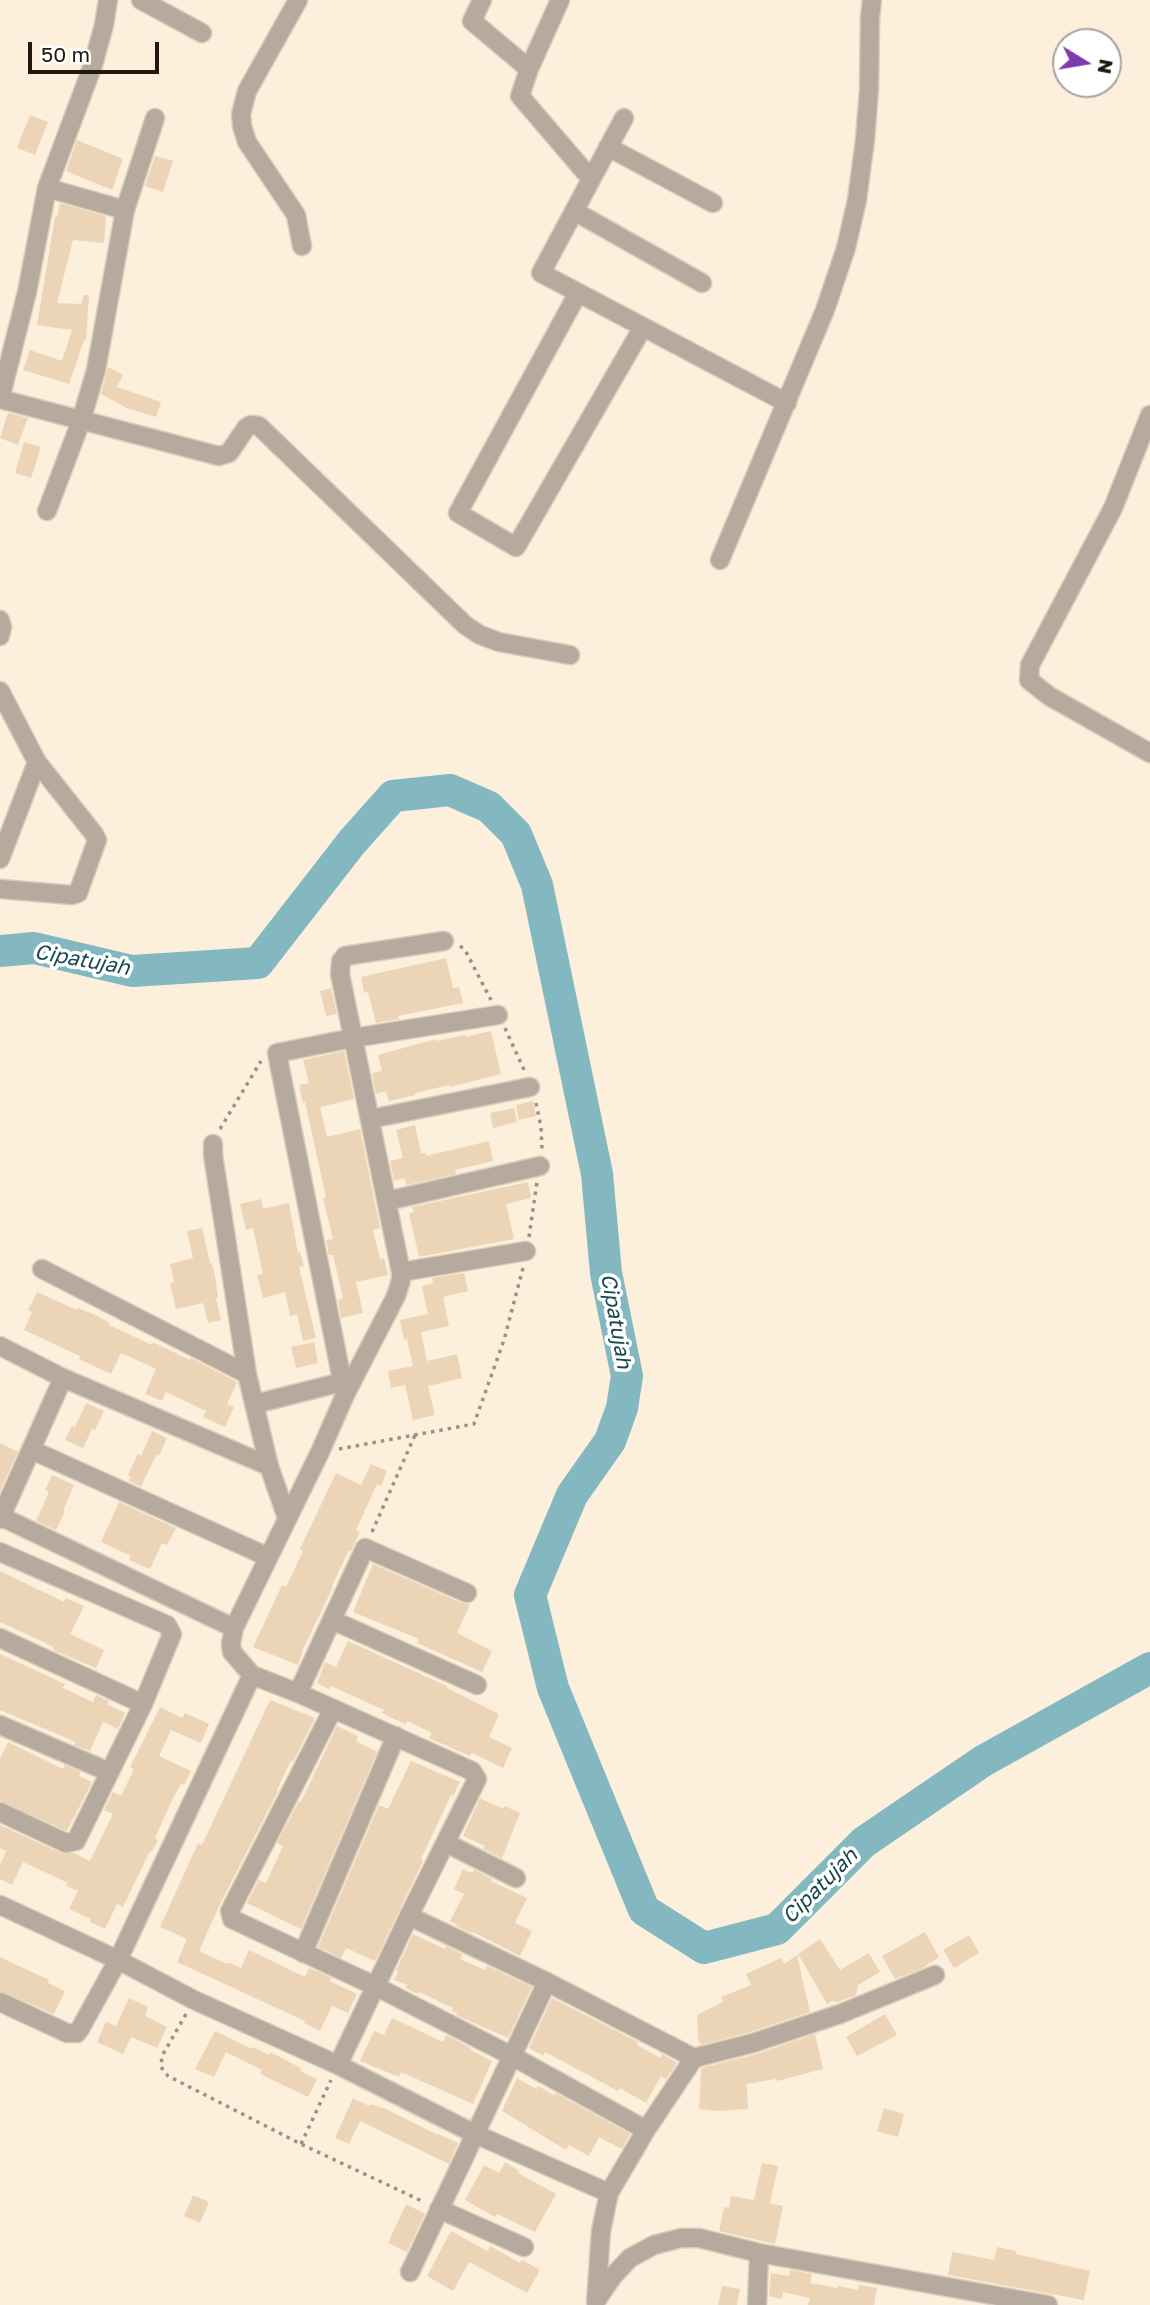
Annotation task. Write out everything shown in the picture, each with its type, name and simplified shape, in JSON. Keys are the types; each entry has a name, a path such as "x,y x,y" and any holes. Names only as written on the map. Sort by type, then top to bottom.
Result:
{"street":[{"path":"108,0 93,65 47,188 27,292 0,399 222,456 229,453 246,428 251,425 259,426 465,625 480,635 499,642 570,655"},
{"path":"141,0 202,33"},
{"path":"298,0 247,91 241,114 247,142 296,215 302,246"},
{"path":"482,0 472,22 529,69"},
{"path":"560,0 520,96 591,178"},
{"path":"720,560 825,310 846,248 858,200 865,140 873,0"},
{"path":"47,511 81,421 96,370 125,210 155,118"},
{"path":"624,118 541,273 787,403"},
{"path":"608,147 713,203"},
{"path":"47,188 125,210"},
{"path":"574,211 702,283"},
{"path":"579,293 458,513 516,547 643,327"},
{"path":"1150,415 1113,508 1030,665 1029,680 1049,695 1150,752"},
{"path":"0,620 0,636"},
{"path":"0,691 37,762 97,840 79,892 75,894 0,888"},
{"path":"0,859 37,762"},
{"path":"338,2066 409,1916 477,1783 477,1777 472,1771 396,1736 252,1675 232,1652 231,1643 234,1628 320,1452 344,1389 396,1296 401,1272 340,964 343,958 444,941"},
{"path":"344,1389 276,1053 498,1015"},
{"path":"370,1118 530,1087"},
{"path":"213,1144 247,1374 269,1466 287,1518"},
{"path":"387,1201 540,1166"},
{"path":"401,1272 526,1251"},
{"path":"42,1269 247,1374"},
{"path":"0,1346 63,1378 269,1466"},
{"path":"63,1378 0,1517 234,1628"},
{"path":"254,1404 344,1389"},
{"path":"32,1450 268,1557"},
{"path":"298,1693 365,1548 467,1593"},
{"path":"0,1552 170,1627 171,1637 143,1704 78,1839 73,1843 66,1843 0,1812"},
{"path":"332,1620 477,1685"},
{"path":"0,1638 143,1704"},
{"path":"0,2002 67,2033 76,2033 118,1961 252,1675"},
{"path":"333,1710 230,1916 235,1922 375,1986 512,2056 646,2130"},
{"path":"0,1725 108,1772"},
{"path":"303,1953 396,1736"},
{"path":"446,1843 516,1878"},
{"path":"0,1905 475,2134 609,2193"},
{"path":"409,1916 547,1982 694,2058 753,2043 840,2014 935,1975"},
{"path":"410,2272 547,1982"},
{"path":"596,2303 601,2231 609,2193 646,2130 694,2058"},
{"path":"439,2209 524,2247"},
{"path":"596,2303 621,2266 643,2250 666,2241 699,2238 759,2253 1048,2305"},
{"path":"757,2305 759,2253"}],"path":[{"path":"213,1144 258,1064 276,1053"},
{"path":"320,1452 474,1423"},
{"path":"365,1548 415,1435"},
{"path":"194,2000 162,2056 161,2067 168,2076 301,2144 439,2209"},
{"path":"301,2144 338,2066"}],"building":[{"path":"30,115 48,122 35,155 17,148"},
{"path":"77,140 123,159 112,190 66,171"},
{"path":"155,156 173,161 163,192 145,186"},
{"path":"60,203 106,216 104,243 73,240 57,303 81,304 84,295 89,295 86,340 69,384 23,370 30,350 62,361 72,330 37,325 55,217"},
{"path":"108,367 123,375 117,387 161,402 156,417 127,408 101,394"},
{"path":"8,413 28,418 18,445 0,438"},
{"path":"24,442 41,447 31,478 15,473"},
{"path":"446,958 453,988 459,987 463,1003 376,1023 368,992 364,993 361,977"},
{"path":"331,988 337,1014 326,1016 320,991"},
{"path":"491,1031 501,1074 389,1101 386,1091 376,1094 372,1073 382,1071 378,1055 436,1039 465,1037"},
{"path":"344,1051 354,1099 320,1107 327,1137 360,1129 380,1228 373,1230 380,1259 384,1258 388,1275 356,1282 363,1313 341,1318 338,1300 343,1298 333,1255 329,1255 326,1240 333,1239 323,1198 326,1197 299,1085 309,1083 303,1060"},
{"path":"533,1101 536,1116 519,1120 516,1105"},
{"path":"514,1108 517,1122 493,1128 490,1113"},
{"path":"415,1125 421,1153 426,1156 489,1141 493,1161 455,1170 456,1174 407,1185 404,1178 394,1181 390,1161 403,1158 396,1130"},
{"path":"528,1182 531,1198 506,1204 514,1239 419,1257 409,1213 414,1212 412,1207"},
{"path":"261,1199 263,1209 289,1203 298,1253 300,1252 304,1266 299,1267 316,1338 303,1341 297,1314 290,1316 285,1292 263,1298 257,1275 263,1274 253,1228 246,1230 240,1204"},
{"path":"202,1228 215,1276 221,1320 208,1323 203,1303 176,1309 170,1283 174,1282 170,1264 193,1258 187,1231"},
{"path":"464,1273 468,1291 443,1297 449,1326 421,1332 427,1361 457,1354 462,1378 428,1386 435,1415 413,1420 405,1385 391,1388 388,1371 413,1366 400,1320 428,1314 422,1286 433,1283 432,1278"},
{"path":"37,1292 77,1310 78,1308 93,1314 110,1323 109,1325 152,1345 153,1342 190,1360 191,1358 237,1382 227,1404 234,1407 225,1427 203,1417 206,1411 166,1392 162,1401 145,1394 156,1369 121,1353 111,1374 24,1330 32,1312 28,1310"},
{"path":"314,1342 318,1363 296,1368 291,1347"},
{"path":"86,1403 104,1411 83,1448 65,1440 72,1426 75,1427"},
{"path":"152,1431 167,1438 141,1487 129,1481 131,1476 128,1475 138,1454 141,1456"},
{"path":"0,1443 18,1452 0,1491"},
{"path":"371,1464 387,1471 381,1486 377,1484 356,1530 360,1532 332,1586 298,1665 253,1647 282,1585 286,1587 303,1551 300,1549 336,1473 361,1485"},
{"path":"52,1475 74,1485 56,1530 36,1521 49,1492 45,1490"},
{"path":"119,1502 176,1528 167,1545 162,1543 150,1569 129,1560 131,1556 101,1542"},
{"path":"373,1564 462,1603 470,1604 457,1633 492,1651 482,1672 417,1643 419,1639 353,1612"},
{"path":"0,1571 64,1602 66,1598 84,1606 70,1634 104,1650 96,1668 53,1650 54,1647 0,1622"},
{"path":"348,1641 447,1686 499,1714 489,1737 512,1748 503,1768 472,1753 470,1756 429,1738 432,1733 407,1721 406,1724 396,1720 382,1713 384,1710 331,1686 329,1689 317,1683 325,1662 336,1667"},
{"path":"0,1654 65,1684 63,1688 93,1702 96,1695 109,1701 107,1704 125,1713 118,1729 103,1722 90,1751 74,1745 76,1742 0,1710"},
{"path":"270,1700 315,1718 293,1762 291,1760 199,1951 241,1968 249,1950 305,1977 309,1968 332,1978 330,1981 357,1994 348,2013 332,2006 320,2031 304,2023 305,2021 177,1962 187,1939 160,1927 198,1843 202,1845"},
{"path":"160,1707 182,1718 185,1713 209,1724 201,1743 171,1730 159,1756 191,1771 172,1800 155,1838 158,1840 123,1907 117,1904 105,1929 69,1909 78,1891 66,1886 68,1883 23,1862 12,1885 0,1879 0,1865 6,1851 0,1848 0,1825 61,1853 74,1853 90,1861 113,1814 104,1810 113,1792 121,1796 134,1769 130,1767"},
{"path":"337,1726 358,1736 356,1741 377,1752 301,1929 247,1903 259,1880 266,1883 283,1846 277,1843 299,1801 301,1802"},
{"path":"8,1742 63,1769 65,1765 81,1772 79,1776 92,1782 67,1831 0,1801 0,1759"},
{"path":"411,1761 460,1782 453,1796 451,1795 375,1961 346,1948 341,1958 318,1947 379,1805 388,1809"},
{"path":"480,1798 503,1809 505,1806 520,1813 502,1858 463,1836"},
{"path":"463,1869 472,1873 474,1870 527,1898 515,1923 532,1931 520,1956 450,1921 464,1894 454,1889"},
{"path":"925,1932 939,1957 921,1969 895,1979 882,1956"},
{"path":"413,1934 462,1954 460,1959 485,1970 487,1966 532,1987 508,2038 456,2015 457,2013 452,2011 453,2008 419,1992 418,1994 406,1988 407,1985 394,1980"},
{"path":"969,1935 979,1953 954,1968 943,1950"},
{"path":"820,1939 840,1970 869,1953 880,1972 858,1985 856,1995 827,2004 798,1954"},
{"path":"797,1955 810,2012 701,2045 698,2039 697,2015 723,2002 721,1997 751,1985 746,1974 781,1958 784,1964"},
{"path":"0,1957 49,1980 48,1983 65,1991 54,2014 0,1991"},
{"path":"129,1998 148,2007 145,2016 167,2027 157,2048 131,2037 123,2054 97,2042 106,2022 116,2026"},
{"path":"552,1998 638,2042 637,2045 660,2058 662,2054 677,2063 666,2079 661,2076 646,2103 545,2052 543,2056 529,2048"},
{"path":"885,2014 897,2035 857,2056 846,2037"},
{"path":"392,2018 443,2042 446,2035 492,2061 473,2104 401,2072 399,2077 360,2061 374,2031 384,2035"},
{"path":"215,2031 252,2049 253,2047 269,2055 270,2052 317,2079 308,2097 260,2074 262,2070 226,2052 214,2077 195,2069"},
{"path":"815,2034 823,2069 777,2081 747,2084 748,2109 699,2109 701,2068 757,2054"},
{"path":"517,2078 536,2089 538,2086 554,2095 556,2093 630,2134 622,2149 599,2137 589,2156 569,2145 566,2150 502,2111"},
{"path":"353,2098 369,2106 370,2104 386,2109 458,2143 449,2164 360,2121 349,2144 335,2138"},
{"path":"884,2108 904,2114 898,2137 877,2131"},
{"path":"505,2162 519,2171 518,2173 556,2194 535,2232 497,2214 495,2217 465,2200 484,2165 499,2173"},
{"path":"762,2163 778,2166 770,2203 783,2206 775,2244 719,2231 724,2207 729,2208 731,2196 754,2200"},
{"path":"193,2195 209,2202 200,2223 184,2216"},
{"path":"406,2204 425,2214 407,2252 388,2243"},
{"path":"451,2231 487,2251 490,2246 520,2263 522,2260 540,2270 527,2293 469,2262 453,2291 427,2276"},
{"path":"997,2247 1090,2271 1084,2300 948,2275 952,2252 994,2260"},
{"path":"790,2270 812,2274 810,2283 858,2290 859,2285 877,2288 874,2305 808,2305 810,2298 783,2292 782,2299 769,2296 771,2273 789,2276"},
{"path":"722,2286 740,2289 737,2305 718,2305"}],"waterway":[{"name":"Cipatujah","path":"0,951 34,948 132,971 258,963 352,842 393,796 450,790 489,807 516,834 537,885 597,1174 606,1273 627,1376 622,1408 610,1441 572,1495 530,1595 553,1688 644,1910 704,1948 777,1929 864,1842 983,1761 1150,1668"}]}
